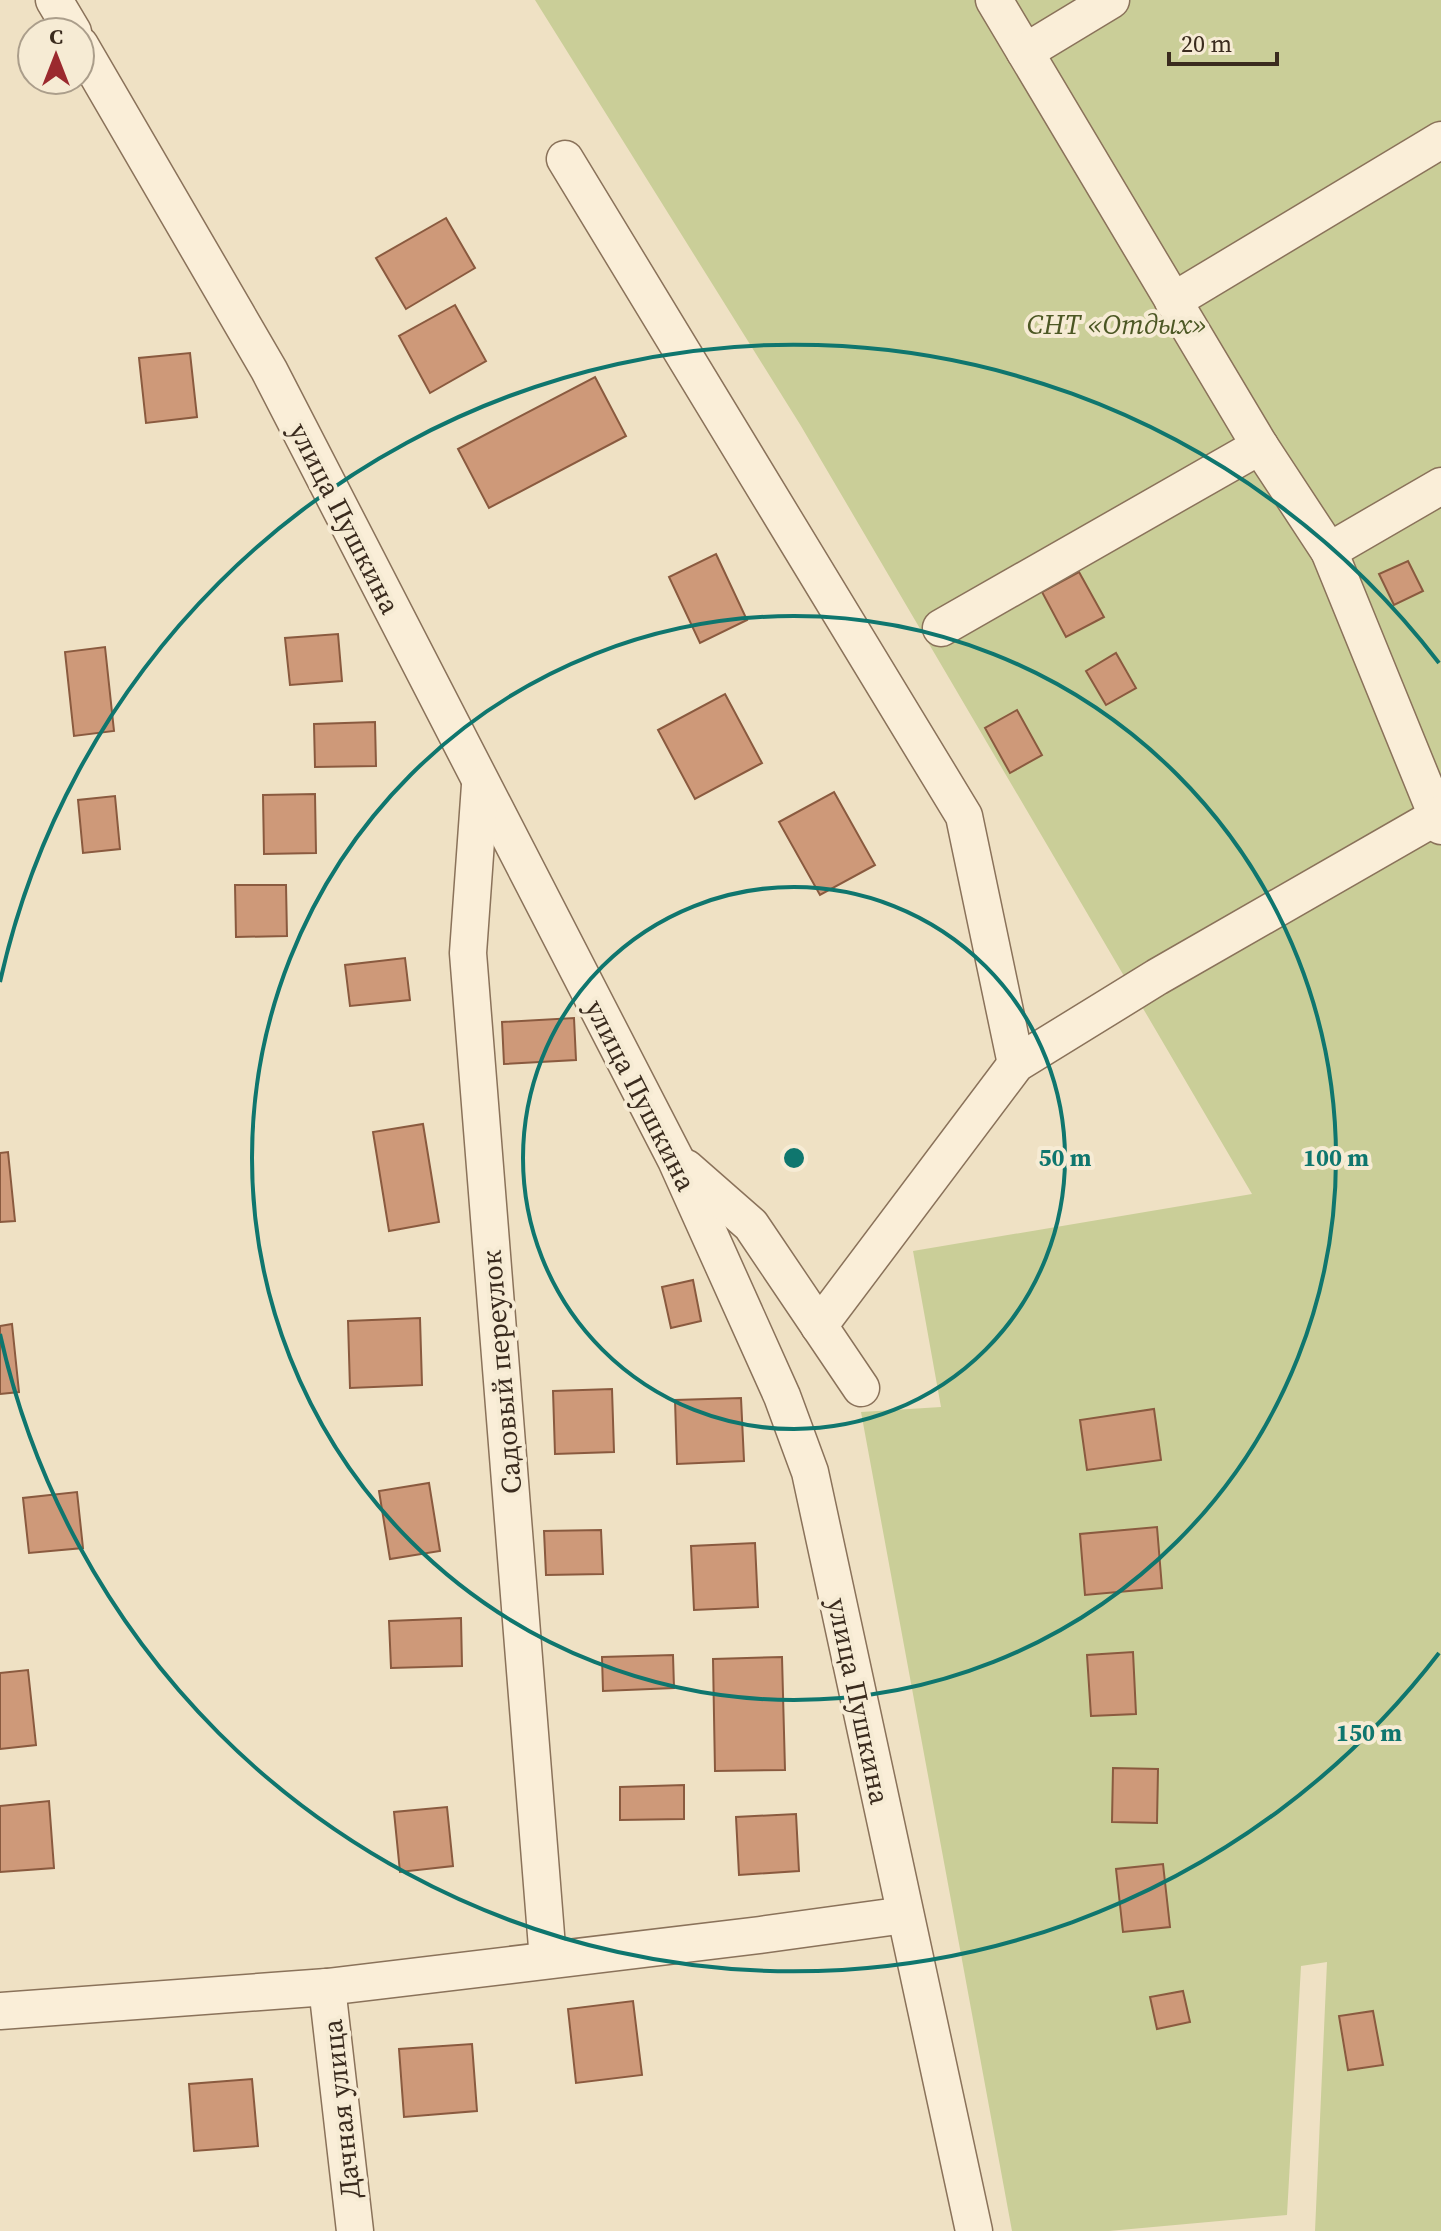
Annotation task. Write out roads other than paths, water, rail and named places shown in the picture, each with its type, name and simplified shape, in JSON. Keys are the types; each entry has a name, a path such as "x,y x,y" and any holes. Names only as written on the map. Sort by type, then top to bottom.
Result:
{"street":[{"path":"819,1326 1016,1064 1157,977 1440,819 1329,551 1260,446 994,0"},
{"path":"1025,52 1111,0"},
{"name":"улица Пушкина","path":"96,73 269,370 676,1160 782,1396 810,1472 974,2231"},
{"path":"1173,301 1441,140"},
{"path":"565,159 964,816 1016,1064"},
{"path":"941,628 1260,446"},
{"path":"1329,551 1441,486"},
{"name":"Садовый переулок","path":"480,783 468,953 548,1960"},
{"path":"676,1160 751,1225 861,1388"},
{"path":"0,2011 327,1987 905,1915"},
{"name":"Дачная улица","path":"327,1987 355,2231"}],"park label":[{"name":"СНТ «Отдых»","path":"1117,324"}]}
